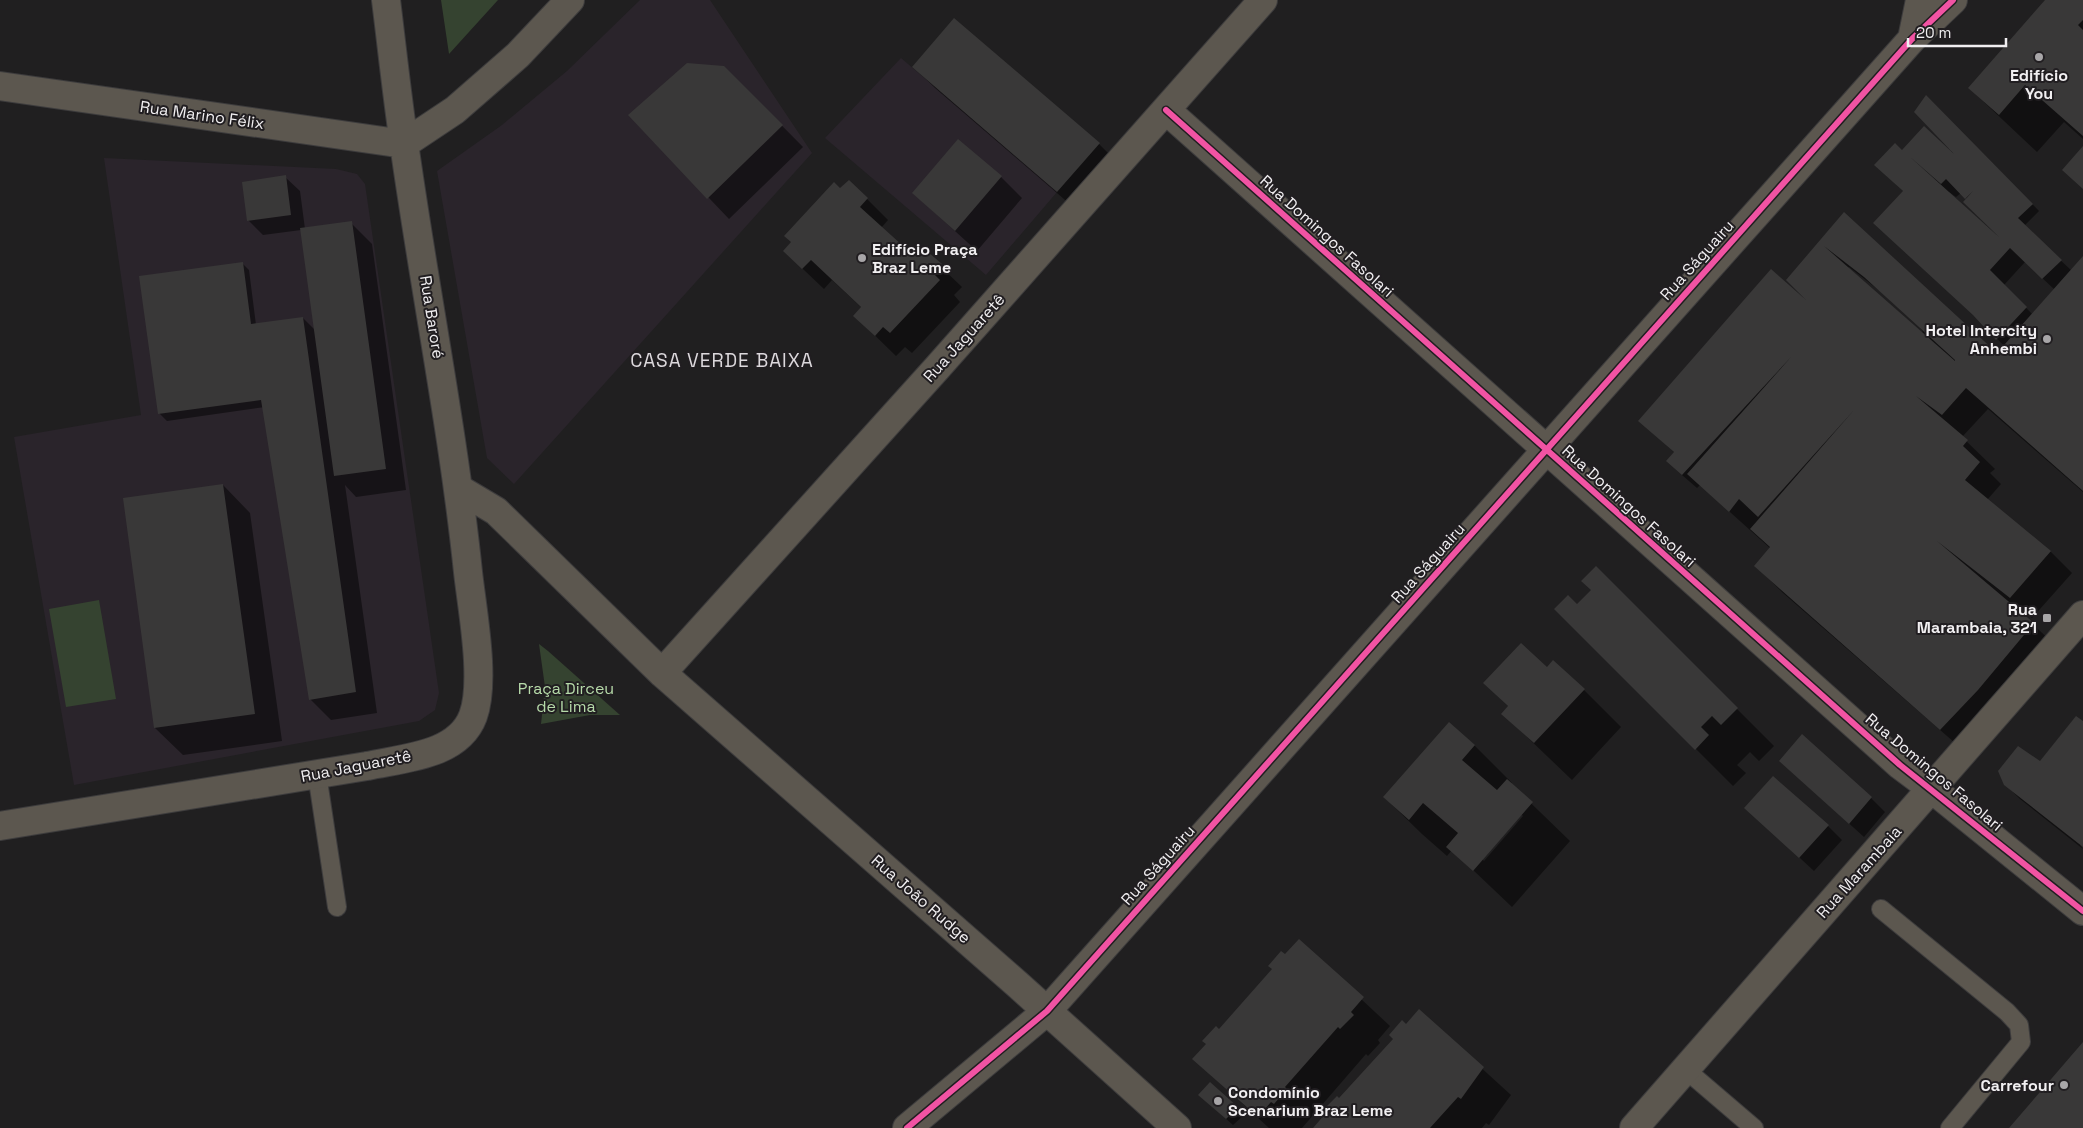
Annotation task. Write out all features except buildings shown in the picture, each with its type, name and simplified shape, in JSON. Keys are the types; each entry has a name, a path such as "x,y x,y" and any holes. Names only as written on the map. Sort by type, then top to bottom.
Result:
{"street":[{"name":"Rua Baroré","path":"386,0 404,144 459,489"},
{"path":"404,144 455,110 518,55 570,0"},
{"name":"Rua Jaguaretê","path":"662,672 938,368 1263,0"},
{"path":"1912,39 1920,0"},
{"name":"Rua Ságuairu","path":"907,1128 1047,1011 1912,39 1953,0"},
{"name":"Rua Marino Félix","path":"0,86 404,144"},
{"name":"Rua Domingos Fasolari","path":"1166,110 1900,765 2083,911"},
{"path":"459,489 496,511 662,672"},
{"name":"Rua Jaguaretê","path":"0,826 367,766 442,748 466,730 474,715 477,695 478,664 459,489"},
{"name":"Rua Marambaia","path":"1634,1128 2083,615"},
{"name":"Rua João Rudge","path":"662,672 1177,1128"}],"lane":[{"path":"317,774 337,907"},
{"path":"1881,909 2007,1012 2018,1025 2021,1042 1950,1128"},
{"path":"1685,1069 1754,1128"}],"shaded area":[{"path":"640,0 710,0 812,153 514,484 487,458 437,171 502,125 567,71"},
{"path":"901,58 1057,192 986,275 825,138"},
{"path":"104,158 336,169 357,174 365,184 439,693 435,710 419,721 74,785 14,437 141,415"}],"green space":[{"path":"441,0 498,0 449,54"},
{"path":"99,600 116,699 66,707 49,609"},
{"name":"Praça Dirceu de Lima","path":"539,644 620,715 590,715 541,724 545,687"}],"cycle path":[{"path":"907,1128 1047,1011 1912,39 1953,0"},
{"path":"1166,110 1900,765 2083,911"}],"place":[{"name":"Edifício You","path":"2039,57"},
{"name":"Edifício Praça Braz Leme","path":"862,258"},
{"name":"Hotel Intercity Anhembi","path":"2047,339"},
{"name":"Rua Marambaia, 321","path":"2047,618"},
{"name":"Carrefour","path":"2064,1085"},
{"name":"Condomínio Scenarium Braz Leme","path":"1218,1101"}],"district":[{"name":"CASA VERDE BAIXA","path":"722,360"}]}
